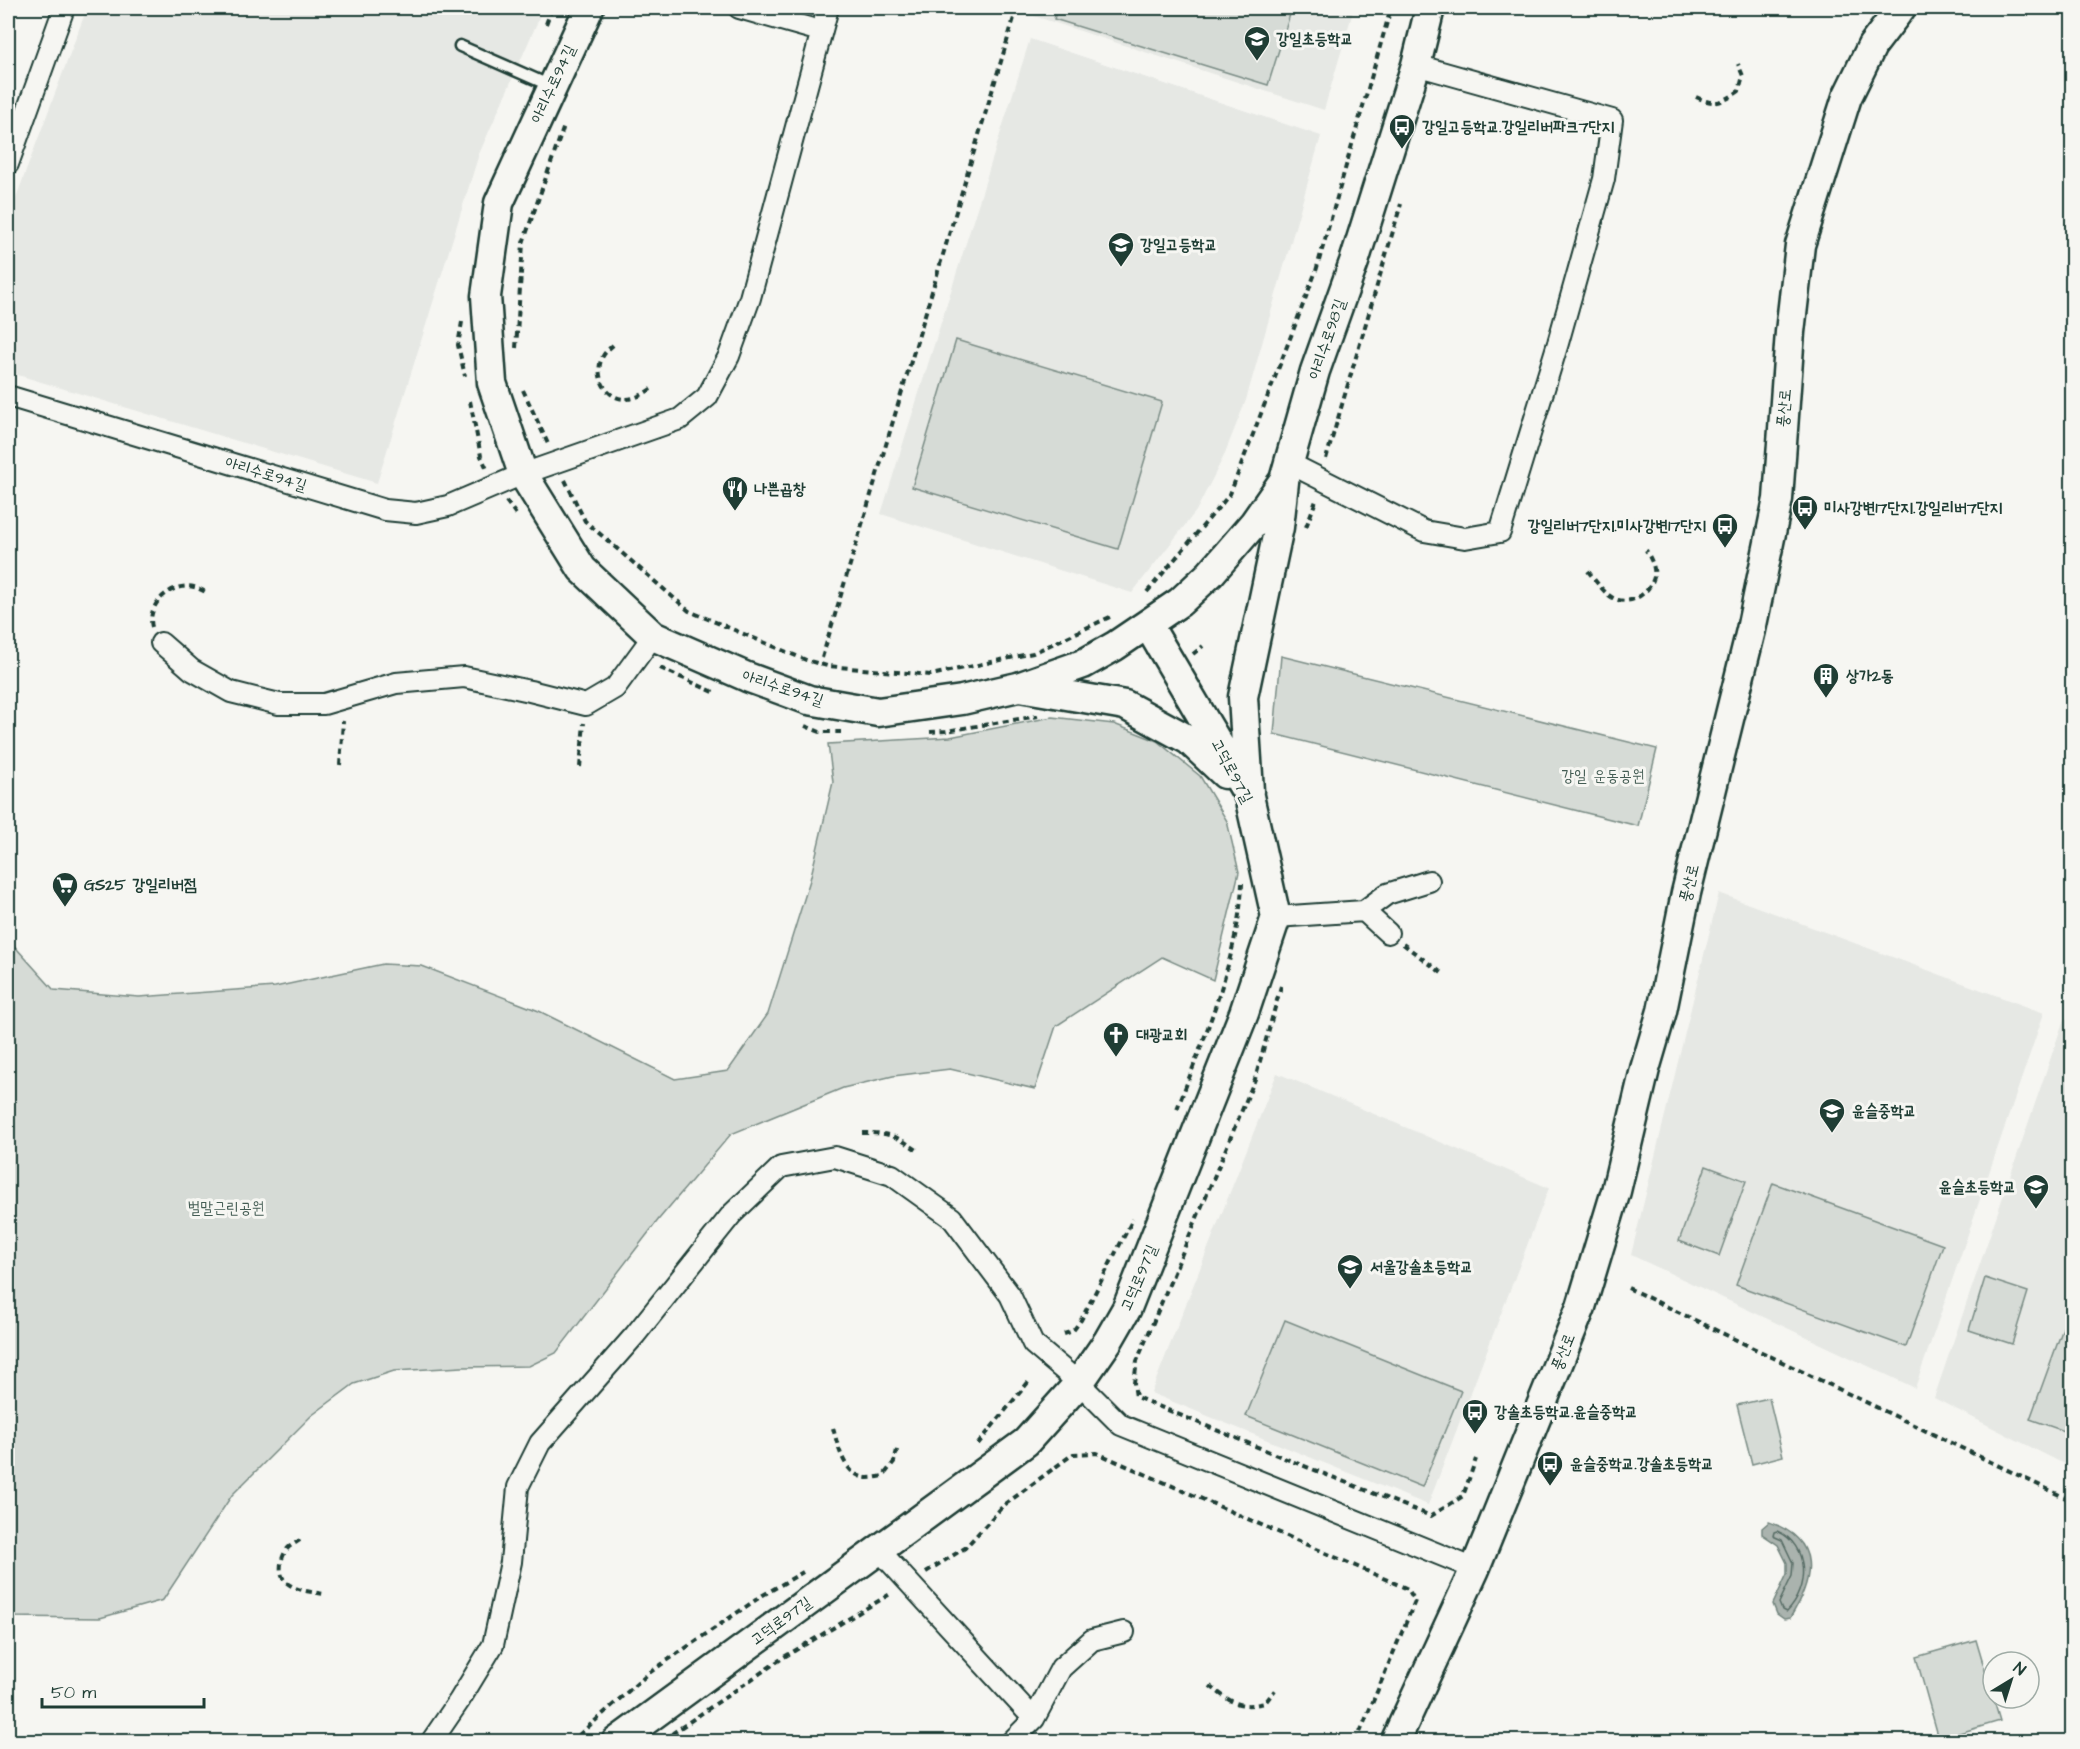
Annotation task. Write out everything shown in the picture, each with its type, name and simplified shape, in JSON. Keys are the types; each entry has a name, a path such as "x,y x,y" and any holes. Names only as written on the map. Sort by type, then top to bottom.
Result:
{"street":[{"path":"8,164 64,8"},
{"name":"아리수로94길","path":"589,8 499,203 486,296 492,383 523,474 582,569 653,636 747,677 809,700 878,712 962,700 1018,687 1083,664 1148,625"},
{"path":"739,8 820,30"},
{"path":"523,474 680,419 707,397 729,356 750,298 820,30 828,8"},
{"name":"아리수로98길","path":"1148,625 1180,602 1209,574 1254,523 1287,471 1315,371 1354,262 1416,64 1430,8"},
{"name":"풍산로","path":"1395,1742 1475,1569 1581,1307 1616,1191 1645,1069 1662,1011 1686,893 1751,630 1778,499 1788,356 1800,245 1847,97 1872,46 1901,8"},
{"path":"1249,796 1243,697 1279,527 1287,471 1320,478 1424,531 1465,538 1500,532 1558,343 1604,178 1612,120 1416,64"},
{"name":"아리수로94길","path":"8,396 385,510 416,513 448,507 523,474"},
{"name":"고덕로97길","path":"616,1742 1026,1442 1079,1383 1127,1308 1244,1013 1276,917 1249,796 1148,625"},
{"path":"161,643 192,670 231,692 279,704 324,704 396,683 464,677 586,705 615,688 653,636"},
{"path":"1018,687 1125,705 1189,740 1249,796"},
{"path":"1276,917 1364,911 1387,894 1429,881"},
{"path":"1364,911 1388,933"},
{"path":"431,1742 493,1645 511,1562 518,1487 540,1443 635,1335 732,1214 781,1167 835,1157 892,1174 952,1218 1010,1294 1033,1344 1079,1383 1121,1425 1475,1569"},
{"path":"879,1550 1034,1719"},
{"path":"1011,1742 1034,1719 1061,1668 1092,1640 1124,1632"}],"lane":[{"path":"460,46 552,86"}],"path":[{"path":"546,24 552,8"},
{"path":"822,658 1017,8"},
{"path":"1145,595 1230,494 1316,271 1391,8"},
{"path":"1696,97 1709,103 1726,101 1740,91 1743,76 1738,64"},
{"path":"516,349 523,243 568,115"},
{"path":"1302,536 1320,492 1320,478 1404,193"},
{"path":"613,345 603,356 599,370 601,382 611,394 622,399 630,399 637,398 651,389"},
{"path":"519,383 585,521 689,611 806,660 827,666 931,675 1033,653 1117,614"},
{"path":"1588,571 1602,589 1616,600 1633,600 1646,591 1654,576 1653,562 1646,550"},
{"path":"161,643 150,625 153,610 162,596 179,587 195,587 207,593"},
{"path":"580,767 585,720"},
{"path":"340,765 343,721"},
{"path":"1175,1113 1234,944 1242,886 1241,874"},
{"path":"1388,933 1443,974"},
{"path":"862,1133 881,1132 897,1136 920,1152"},
{"path":"1064,1334 1073,1331 1081,1320 1137,1209"},
{"path":"1628,1288 2073,1501"},
{"path":"974,1449 1030,1380"},
{"path":"1136,1396 1431,1516 1463,1496 1476,1459"},
{"path":"833,1428 840,1455 852,1471 866,1478 883,1476 894,1462 898,1446"},
{"path":"665,1742 673,1734 784,1657 856,1616 965,1548 1003,1506 1073,1454 1097,1453 1408,1589 1415,1601 1356,1742"},
{"path":"300,1540 287,1548 281,1560 280,1572 285,1582 297,1589 324,1594"},
{"path":"571,1742 650,1673 764,1595 804,1571"},
{"path":"1210,1686 1227,1700 1247,1707 1265,1703 1275,1690"}],"shaded area":[{"path":"87,8 542,8 479,154 377,483 8,372 8,219"},
{"name":"강일초등학교","path":"1030,8 1354,8 1324,110 1028,14"},
{"name":"강일고등학교","path":"1030,39 1321,136 1246,400 1223,458 1196,511 1132,593 881,514"},
{"name":"윤슬중학교","path":"1719,893 2044,1013 1915,1388 1631,1255"},
{"name":"윤슬초등학교","path":"2064,1019 2072,1022 2072,1468 1934,1398"},
{"name":"서울강솔초등학교","path":"1277,1073 1549,1188 1428,1505 1151,1393"}],"green space":[{"path":"1057,8 1292,8 1268,85 1054,19"},
{"path":"956,340 1162,402 1118,549 912,487"},
{"name":"강일 운동공원","path":"1281,656 1657,749 1638,826 1274,734"},
{"name":"벌말근린공원","path":"1052,717 1114,724 1157,741 1200,776 1227,821 1239,872 1213,980 1162,957 1056,1026 1035,1089 950,1069 893,1076 843,1088 731,1134 659,1219 556,1353 529,1366 394,1371 354,1384 311,1416 232,1495 163,1600 100,1618 8,1617 8,939 54,990 139,997 275,987 383,964 422,966 539,1011 675,1079 728,1071 768,1014 810,880 833,782 828,744 950,737"},
{"path":"1706,1166 1746,1181 1719,1256 1679,1241"},
{"path":"1773,1183 1943,1245 1906,1347 1736,1285"},
{"path":"1985,1278 2028,1292 2012,1344 1969,1330"},
{"path":"2067,1317 2072,1319 2072,1434 2030,1419"},
{"path":"1285,1320 1461,1391 1422,1487 1246,1416"},
{"path":"1769,1398 1783,1456 1752,1464 1737,1405"},
{"path":"1976,1640 1981,1657 1981,1710 1997,1710 2000,1721 1939,1739 1916,1657"}],"water":[{"path":"1769,1522 1798,1539 1805,1550 1808,1562 1808,1575 1804,1589 1790,1618 1784,1619 1777,1614 1773,1604 1787,1574 1787,1563 1778,1545 1762,1534 1762,1528"}],"place":[{"name":"강일초등학교","path":"1257,62"},
{"name":"강일고등학교.강일리버파크7단지","path":"1402,150"},
{"name":"강일고등학교","path":"1121,268"},
{"name":"나쁜곱창","path":"735,512"},
{"name":"미사강변17단지.강일리버7단지","path":"1805,531"},
{"name":"강일리버7단지.미사강변17단지","path":"1725,549"},
{"name":"상가2동","path":"1826,699"},
{"name":"GS25 강일리버점","path":"65,908"},
{"name":"대광교회","path":"1116,1058"},
{"name":"윤슬중학교","path":"1832,1134"},
{"name":"윤슬초등학교","path":"2036,1210"},
{"name":"서울강솔초등학교","path":"1350,1290"},
{"name":"강솔초등학교.윤슬중학교","path":"1475,1435"},
{"name":"윤슬중학교.강솔초등학교","path":"1550,1487"}]}
